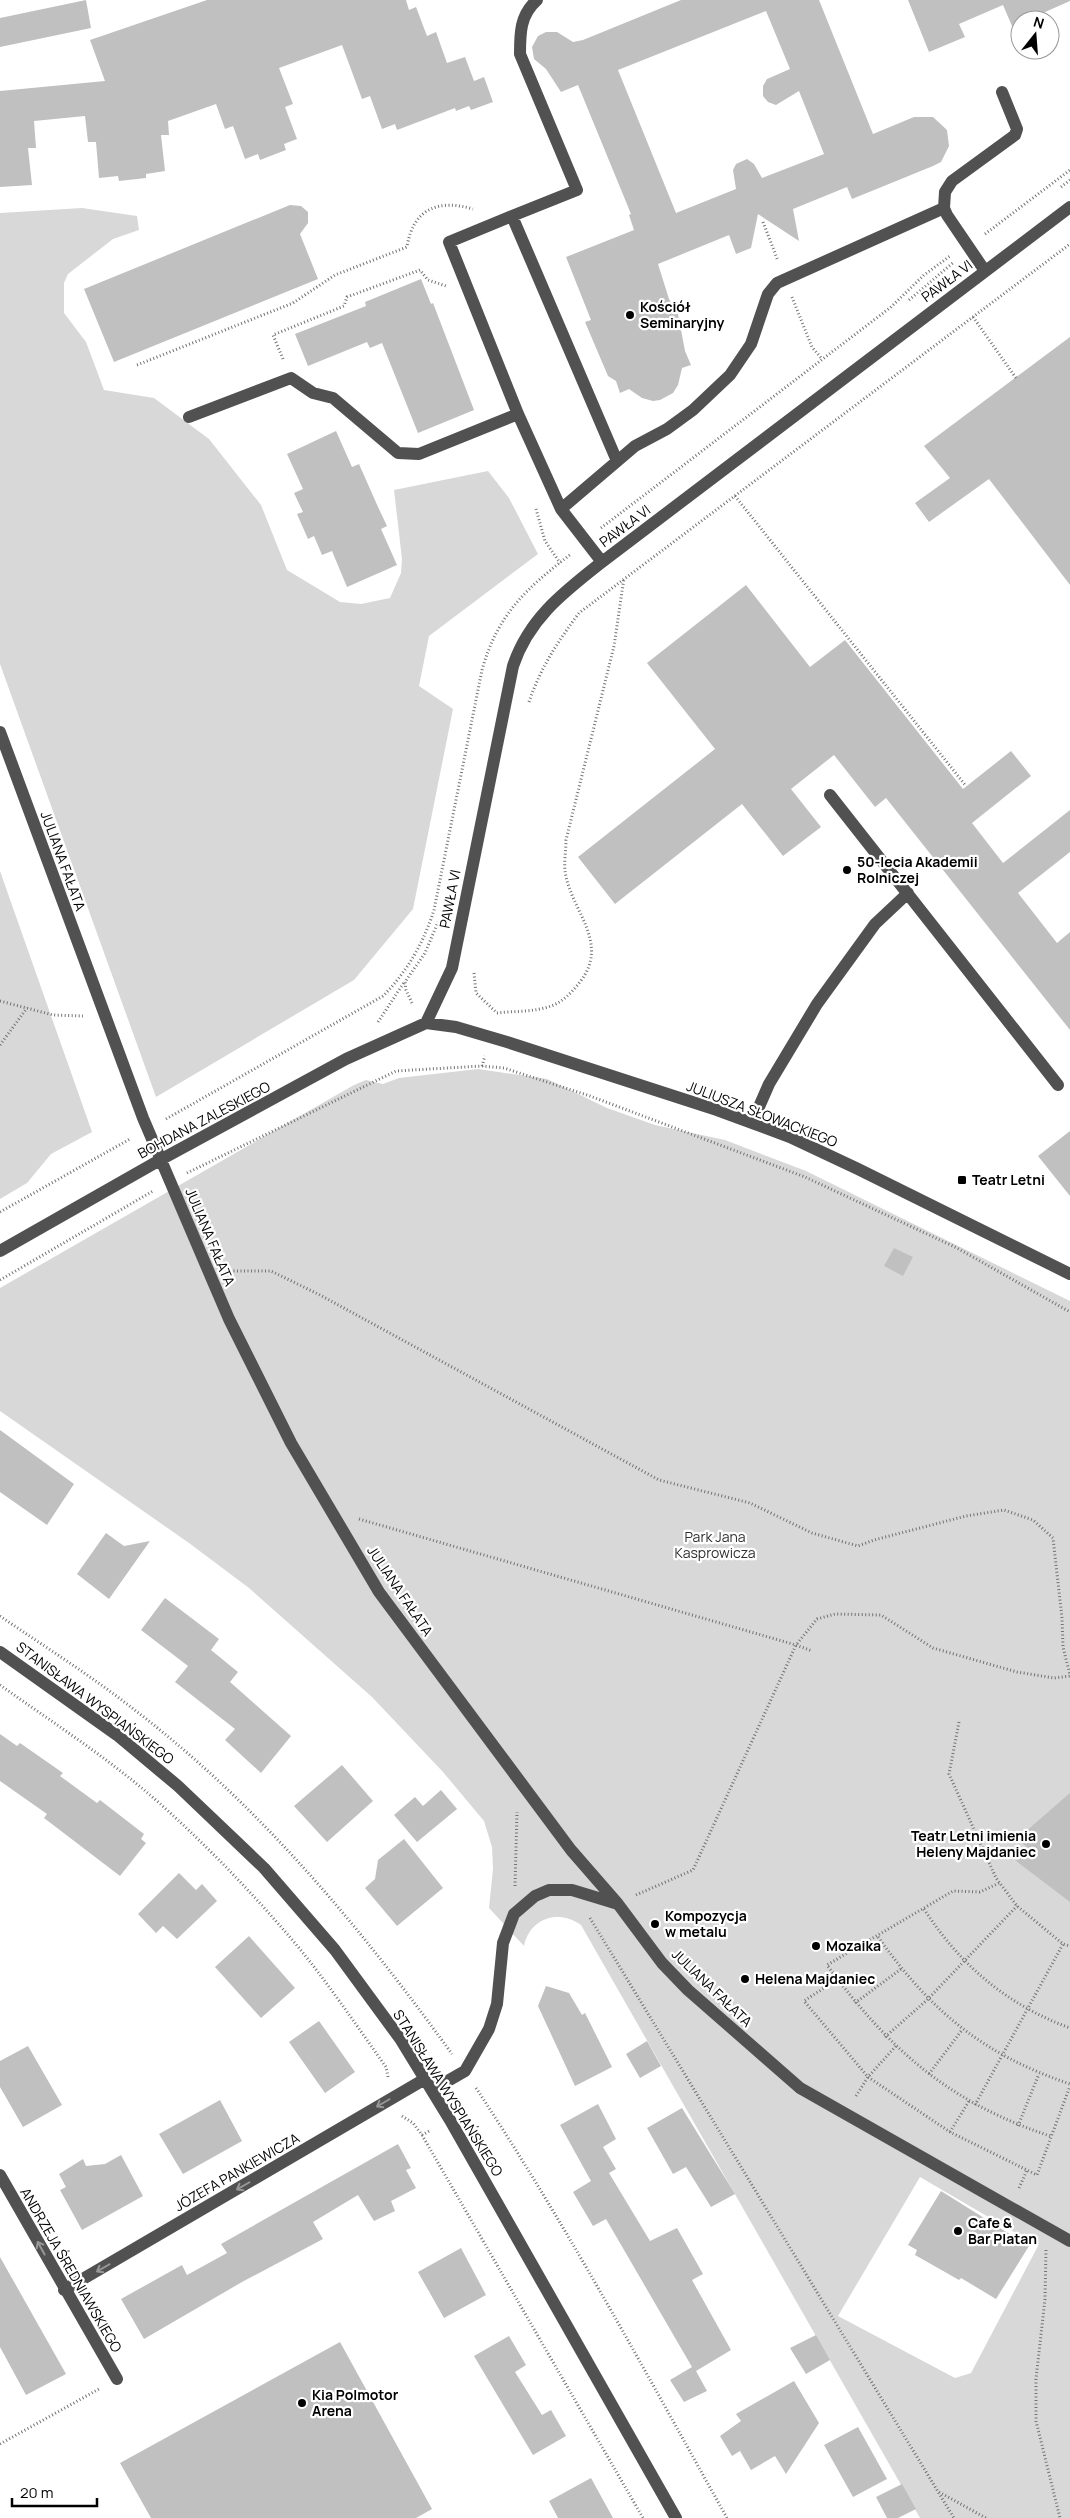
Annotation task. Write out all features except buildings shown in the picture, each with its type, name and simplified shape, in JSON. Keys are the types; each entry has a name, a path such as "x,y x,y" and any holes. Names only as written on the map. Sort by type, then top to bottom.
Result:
{"street":[{"path":"537,0 527,9 520,30 520,54 577,190 449,242 518,414 561,510 602,562"},
{"path":"985,271 944,208 945,192 952,181 1015,135 1017,129 1002,92"},
{"name":"PAWŁA VI","path":"422,1024 452,968 507,690 516,657 528,632 543,612 602,562 1070,206"},
{"path":"561,510 635,446 667,429 693,410 730,375 751,344 768,294 778,283 944,208"},
{"path":"512,216 617,461"},
{"path":"189,418 291,378 313,393 332,398 398,453 419,454 518,414"},
{"name":"JULIANA FAŁATA","path":"0,732 147,1130 208,1272 253,1370 330,1510 379,1592 576,1856 618,1904 662,1962 688,1990 800,2088 1070,2241"},
{"path":"830,795 1058,1085"},
{"path":"752,1123 768,1084 817,1004 875,924 908,893"},
{"name":"BOHDANA ZALESKIEGO","path":"0,1251 160,1160 362,1051 422,1024"},
{"name":"JULIUSZA SŁOWACKIEGO","path":"422,1024 482,1034 752,1123 821,1151 1070,1274"},
{"name":"STANISŁAWA WYSPIAŃSKIEGO","path":"0,1652 145,1757 241,1845 289,1895 335,1950 401,2040 450,2120 676,2518"},
{"path":"514,1914 535,1896 549,1890 572,1890 618,1904"},
{"name":"JÓZEFA PANKIEWICZA","path":"64,2290 393,2097 465,2071 490,2029 497,2004 503,1943 514,1914"},
{"name":"ANDRZEJA ŚREDNIAWSKIEGO","path":"0,2175 64,2290 117,2379"}],"path":[{"path":"1056,190 1070,180"},
{"path":"137,365 293,303 335,275 407,246 409,235 419,217 430,209 446,204 464,207 481,215 486,226"},
{"path":"528,705 539,672 557,643 580,613 1070,244"},
{"path":"904,305 939,274 972,252"},
{"path":"284,360 273,335 344,306 347,297 420,270 428,280 453,288"},
{"path":"973,317 1016,378"},
{"path":"735,496 966,786"},
{"path":"550,549 560,563"},
{"path":"497,1013 550,1006 571,994 585,976 592,951 587,925 572,894 565,871 566,840 614,646 624,578"},
{"path":"513,616 540,586"},
{"path":"362,1051 389,1002 425,953 439,921"},
{"path":"475,964 476,993 497,1013"},
{"path":"407,979 406,990 422,1024"},
{"path":"0,1212 383,996"},
{"path":"0,1002 53,1015 104,1017"},
{"path":"0,1045 27,1008"},
{"path":"496,1019 497,1013"},
{"path":"482,1066 485,1055"},
{"path":"0,1280 170,1181 306,1113 396,1071 482,1066 504,1068 590,1096 805,1177 957,1248 1070,1312"},
{"path":"208,1272 271,1271 320,1295 659,1480 750,1503 812,1533 858,1546 966,1516 1004,1510 1033,1520 1053,1538 1062,1618 1063,1647 1070,1675 1054,1678 1017,1672 933,1648 881,1616 835,1614 817,1619 796,1645 693,1870 618,1904"},
{"path":"330,1510 812,1651"},
{"path":"0,1685 121,1772 166,1809 202,1844 288,1936 332,1991 386,2067 388,2079 386,2084 402,2116 412,2123 422,2135 643,2518"},
{"path":"959,1722 948,1774 998,1883 1017,1906 1063,1944 1070,1946"},
{"path":"514,1914 518,1779"},
{"path":"998,1883 980,1892 953,1891 878,1937 827,1965 855,2003 885,2037 929,2074 974,2105 1018,2126 1050,2136"},
{"path":"572,1890 954,2518"},
{"path":"885,2037 927,2000 1017,1906"},
{"path":"924,1909 942,1936 964,1962 994,1988 1026,2009 1070,2028"},
{"path":"838,1979 804,2001 868,2077 950,2132 1037,2175 1070,2085 1039,2074 1002,2056 962,2030 927,2000 878,1937"},
{"path":"974,2105 1063,1944"},
{"path":"855,2003 901,1969"},
{"path":"929,2074 962,2030"},
{"path":"868,2077 896,2046"},
{"path":"1018,2126 1039,2074"},
{"path":"950,2132 969,2101"},
{"path":"422,2135 450,2120"},
{"path":"1052,2231 1045,2252 1045,2298 1036,2379 1036,2421 1060,2518"},
{"path":"0,2444 117,2379"},
{"path":"938,2492 986,2518"}],"green space":[{"path":"82,208 137,216 139,230 113,239 68,274 64,283 64,313 86,342 104,390 154,398 209,439 261,505 287,570 340,602 361,604 390,598 401,573 402,559 394,490 488,471 509,498 538,554 429,636 419,686 453,709 413,909 354,980 156,1097 0,664 0,213"},
{"path":"0,871 92,1132 51,1154 27,1183 0,1199"},
{"name":"Park Jana Kasprowicza","path":"478,1069 547,1079 607,1108 655,1125 725,1140 806,1171 1070,1301 1070,2518 920,2518 581,1925 563,1918 554,1917 546,1919 532,1929 527,1936 524,1946 489,1908 493,1869 492,1847 484,1821 443,1772 372,1697 249,1588 189,1543 0,1411 0,1288 354,1085 366,1080 383,1084 399,1078","holes":["920,2177 1038,2246 971,2373 955,2378 838,2316"]}],"place":[{"name":"Kościół Seminaryjny","path":"630,315"},
{"name":"50-lecia Akademii Rolniczej","path":"847,870"},
{"name":"Teatr Letni","path":"962,1180"},
{"name":"Teatr Letni imienia Heleny Majdaniec","path":"1046,1844"},
{"name":"Kompozycja w metalu","path":"655,1924"},
{"name":"Mozaika","path":"816,1946"},
{"name":"Helena Majdaniec","path":"745,1979"},
{"name":"Cafe & Bar Platan","path":"958,2231"},
{"name":"Kia Polmotor Arena","path":"302,2403"}]}
